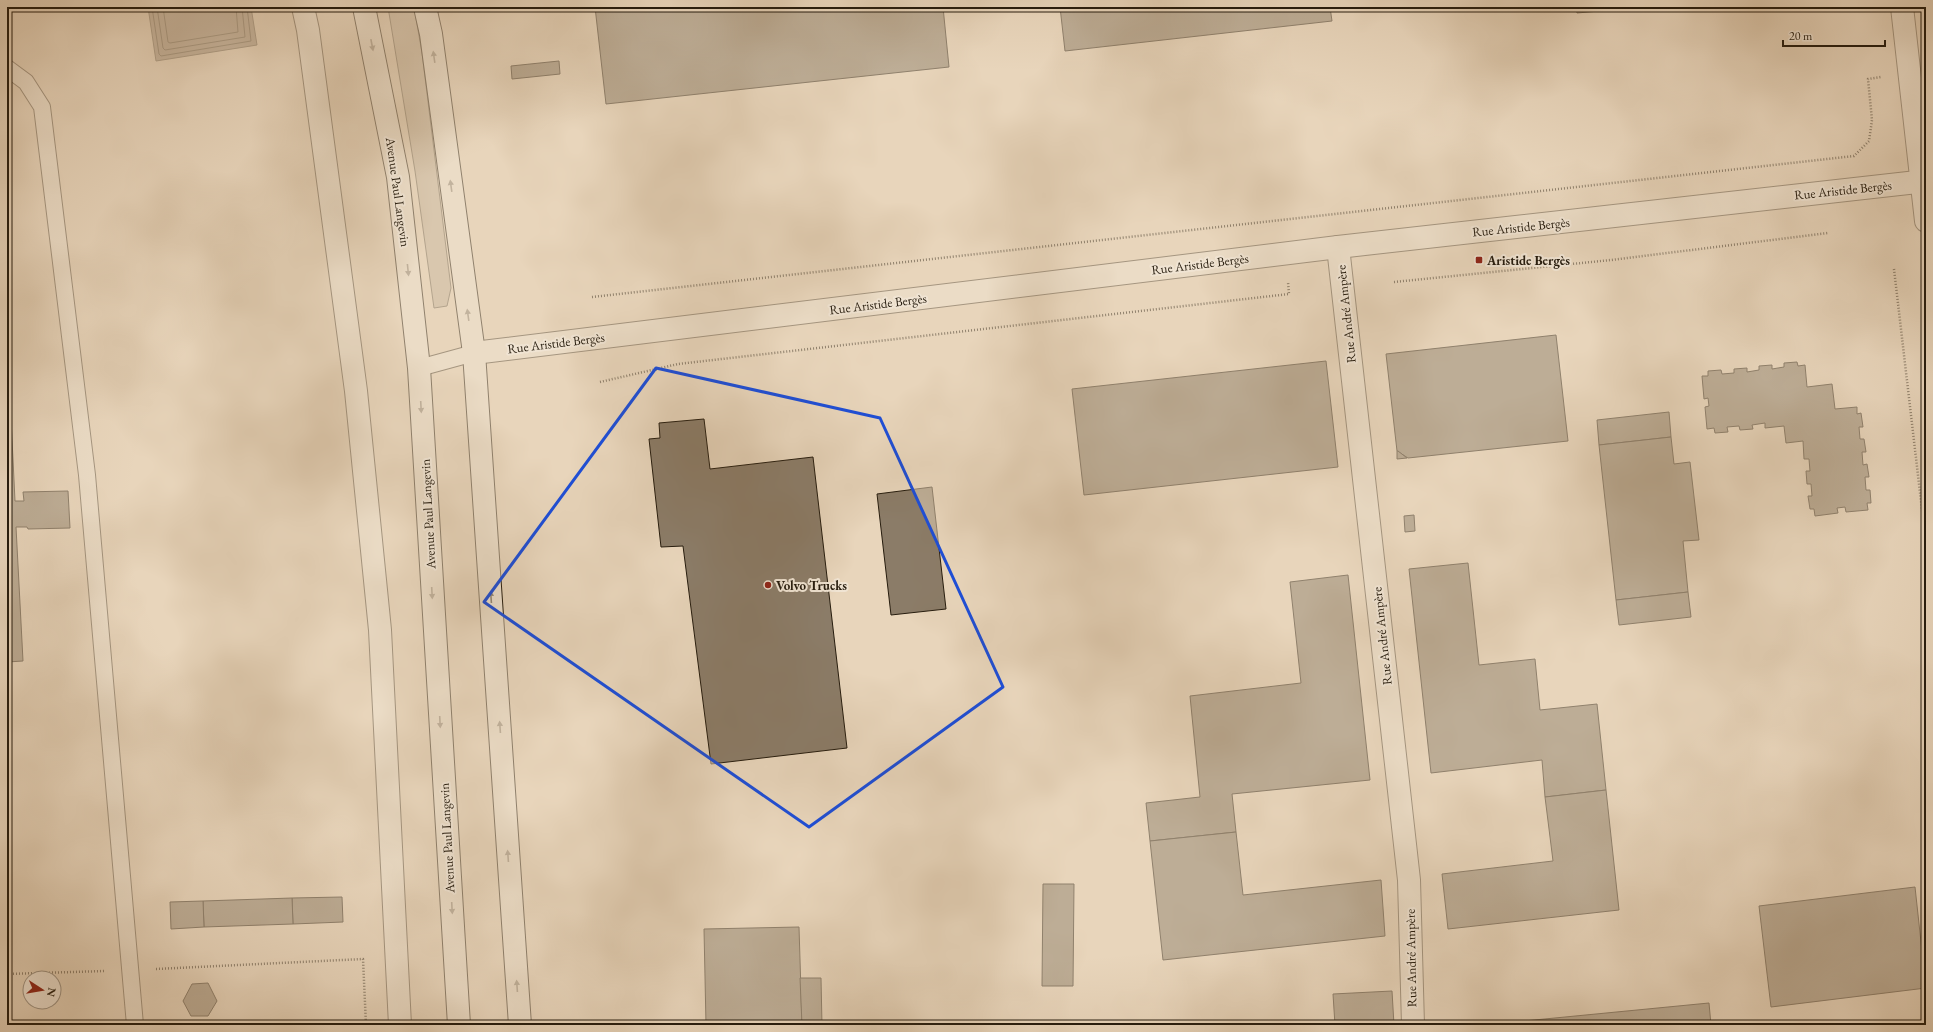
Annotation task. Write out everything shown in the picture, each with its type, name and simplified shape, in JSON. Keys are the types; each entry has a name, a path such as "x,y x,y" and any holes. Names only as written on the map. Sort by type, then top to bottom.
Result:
{"street":[{"path":"303,7 308,30 356,391 379,622 400,1025"},
{"name":"Avenue Paul Langevin","path":"364,7 398,177 419,368 459,1025"},
{"path":"425,7 431,34 474,353 520,1025"},
{"path":"1902,7 1909,74 1924,181 1926,221"},
{"name":"Rue Aristide Bergès","path":"474,353 1338,247 1924,181"},
{"name":"Rue André Ampère","path":"1338,247 1409,880 1413,1025"}],"lane":[{"path":"7,68 26,82 42,107 87,475 135,1025"},
{"path":"419,368 474,353"}],"path":[{"path":"592,297 1854,156 1869,141 1872,120 1868,79 1909,74"},
{"path":"600,382 678,364 1289,294 1281,220"},
{"path":"1394,282 1611,260 1828,232"},
{"path":"1894,269 1926,544"},
{"path":"7,974 363,959 366,1025"}],"highlighted area":[{"path":"656,368 880,418 1003,687 809,827 484,602"}],"shaded area":[{"path":"388,7 414,7 422,53 451,288 447,306 434,308 415,171"}],"water":[{"path":"148,7 251,7 257,45 156,61"}],"building":[{"path":"595,7 943,7 949,67 606,104"},
{"path":"1060,7 1330,7 1332,21 1065,51"},
{"path":"1576,7 1620,7 1621,9 1577,13"},
{"path":"559,61 560,74 512,79 511,66"},
{"path":"1556,335 1568,441 1408,458 1397,451 1386,354"},
{"path":"7,336 15,501 24,501 23,492 68,491 70,528 28,529 27,527 16,527 23,661 7,662"},
{"path":"1326,361 1338,467 1084,495 1072,389"},
{"path":"1797,362 1798,366 1805,365 1807,387 1832,384 1835,409 1857,407 1857,414 1861,413 1863,427 1859,427 1860,439 1864,439 1866,452 1862,452 1863,465 1867,464 1869,477 1865,477 1866,490 1870,490 1871,503 1867,503 1868,510 1846,512 1845,507 1837,508 1838,513 1815,516 1814,509 1810,509 1808,496 1812,496 1811,484 1807,484 1806,471 1810,471 1809,459 1804,459 1803,441 1786,443 1784,426 1765,428 1765,423 1752,425 1753,429 1740,430 1739,426 1727,427 1728,432 1715,433 1714,428 1707,429 1705,407 1709,406 1708,398 1704,399 1702,376 1708,376 1708,371 1721,370 1722,374 1734,373 1734,369 1747,368 1747,372 1759,370 1759,366 1772,365 1772,369 1784,367 1784,363"},
{"path":"1669,412 1671,437 1599,445 1597,420"},
{"path":"704,419 710,469 813,457 847,748 711,764 683,546 661,547 649,439 660,438 659,423"},
{"path":"1671,437 1674,464 1690,462 1699,540 1683,541 1688,592 1616,600 1599,445"},
{"path":"1398,451 1407,458 1397,459"},
{"path":"932,487 946,609 891,615 877,494"},
{"path":"1414,515 1415,531 1405,532 1404,516"},
{"path":"1468,563 1479,665 1535,659 1540,710 1597,704 1606,790 1545,797 1542,760 1431,773 1409,569"},
{"path":"1348,575 1370,780 1232,794 1236,832 1150,841 1146,803 1200,797 1190,696 1301,683 1290,582"},
{"path":"1688,592 1691,617 1619,625 1616,600"},
{"path":"1606,790 1619,910 1448,929 1442,874 1553,861 1545,797"},
{"path":"1236,832 1243,895 1381,880 1385,936 1163,960 1150,841"},
{"path":"1043,884 1074,884 1073,986 1042,986"},
{"path":"1915,887 1926,988 1771,1007 1759,906"},
{"path":"342,897 343,922 293,924 292,898"},
{"path":"292,898 293,924 204,927 203,901"},
{"path":"203,901 204,927 171,929 170,902"},
{"path":"799,927 802,1025 706,1025 704,929"},
{"path":"800,978 821,978 822,1025 802,1025"},
{"path":"208,983 217,1001 208,1016 191,1016 183,1001 192,984"},
{"path":"1392,991 1394,1025 1335,1025 1333,994"},
{"path":"1709,1003 1711,1025 1521,1025 1524,1021"}],"place":[{"name":"Aristide Bergès","path":"1479,260"},
{"name":"Volvo Trucks","path":"768,585"}]}
